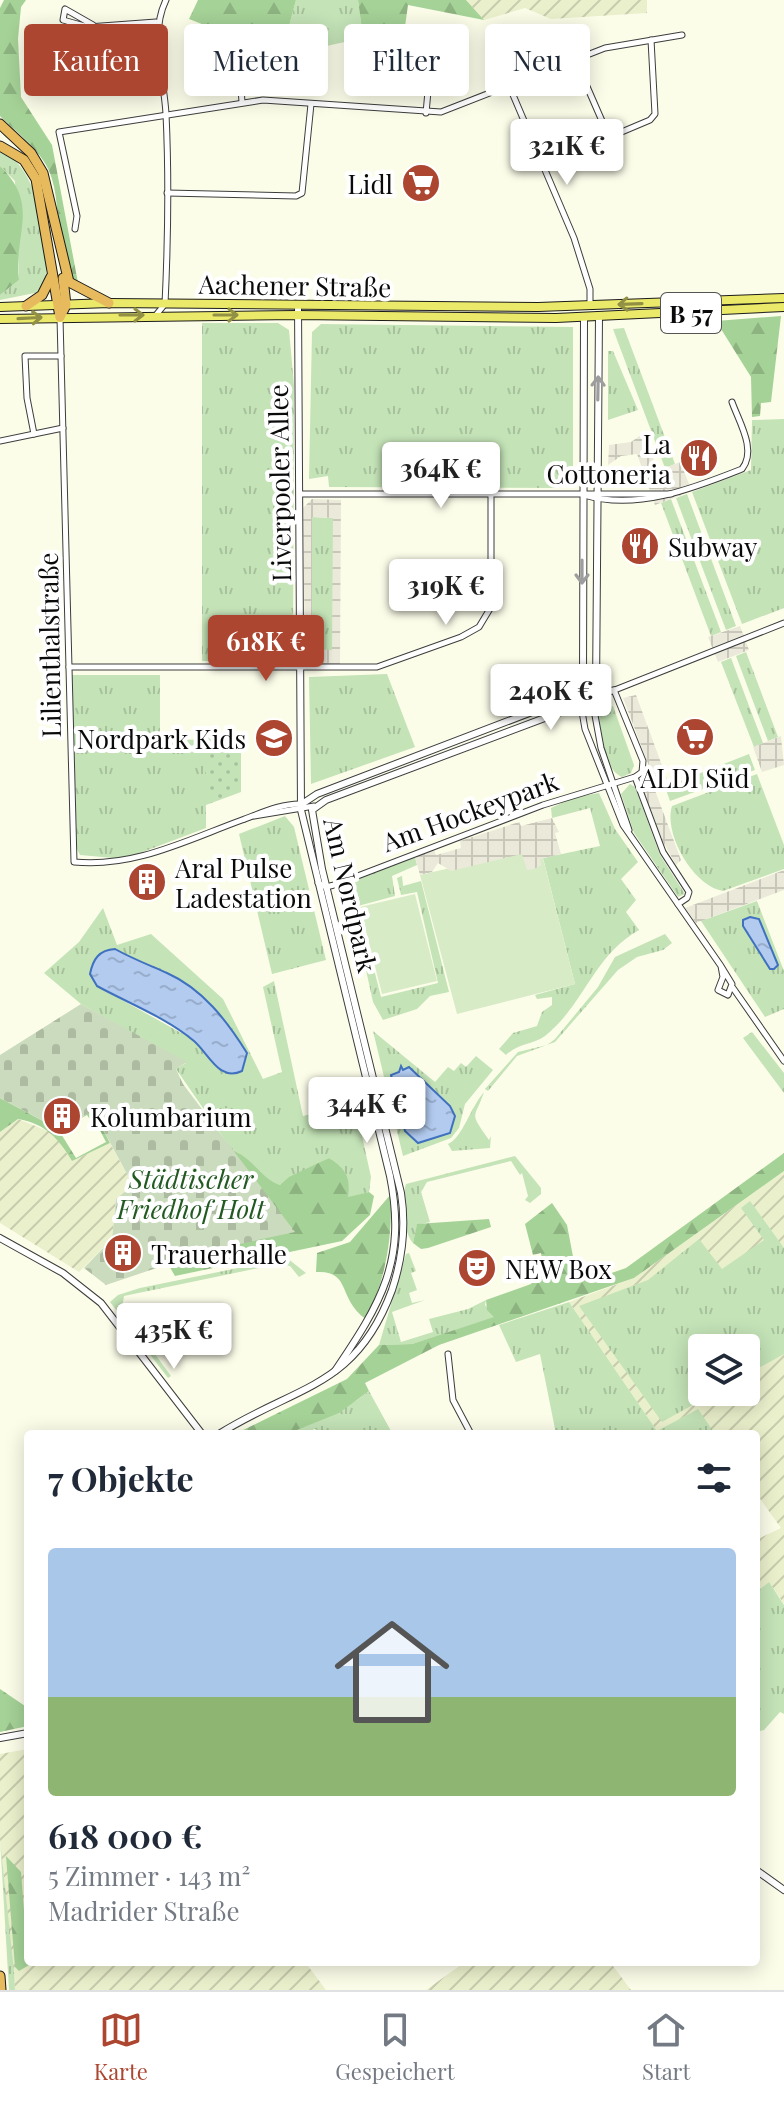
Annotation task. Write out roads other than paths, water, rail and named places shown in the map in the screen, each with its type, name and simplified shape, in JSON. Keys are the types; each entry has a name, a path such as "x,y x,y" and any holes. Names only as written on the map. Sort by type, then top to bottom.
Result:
{"highway":[{"path":"0,124 31,153 43,173 65,275 76,289 109,303"},
{"path":"0,146 19,155 36,179 61,305"},
{"path":"60,317 61,258"},
{"path":"26,306 45,292 52,270"},
{"path":"0,1976 1,1990"}],"main road":[{"name":"B 57","path":"591,305 784,298"},
{"name":"Aachener Straße","path":"0,307 109,303 591,305"},
{"path":"584,317 591,305 599,317"},
{"path":"478,316 499,313 500,306"},
{"name":"B 57","path":"584,317 784,307"},
{"name":"Aachener Straße","path":"0,319 156,315 584,317"}],"street":[{"path":"156,315 165,304 167,193 166,113 156,22 166,0"},
{"path":"65,9 79,20 93,25 63,20 65,9"},
{"path":"114,24 156,22"},
{"path":"590,54 605,48 682,35"},
{"path":"541,166 650,120 655,114 651,40"},
{"path":"590,93 609,137"},
{"path":"242,96 242,102"},
{"path":"426,113 428,96"},
{"path":"75,229 77,216 59,132 242,102 426,113 453,109 485,96"},
{"path":"515,96 541,166 574,238 590,289 591,305"},
{"path":"167,193 296,196 302,193 311,104"},
{"name":"Liverpooler Allee","path":"298,304 299,792 305,809"},
{"name":"Lilienthalstraße","path":"60,317 74,862 128,862 253,816"},
{"path":"584,317 583,681 579,694 585,729 605,785 632,838 784,1061"},
{"path":"599,317 596,691 592,699 601,748 632,838"},
{"path":"34,434 27,398 25,356 61,356"},
{"path":"300,494 655,498 742,469 747,462 747,441 732,402"},
{"path":"0,441 63,428"},
{"path":"69,667 380,666 479,627 491,604 491,495"},
{"path":"592,699 784,623"},
{"path":"579,694 614,690"},
{"path":"614,690 643,761 642,772 635,777 663,852 689,892 687,898 678,904"},
{"name":"Am Nordpark","path":"333,1374 381,1298 389,1276 396,1221 390,1176 318,883 305,809 317,794 579,694"},
{"name":"Am Nordpark","path":"305,809 592,699"},
{"name":"Am Hockeypark","path":"326,887 340,879 635,777"},
{"path":"288,805 299,792"},
{"path":"253,816 288,805 305,809"},
{"path":"253,816 305,809"},
{"name":"Am Nordpark","path":"227,1430 333,1374 360,1352 379,1321 396,1277 403,1219 401,1193 305,809"},
{"path":"322,869 340,879"},
{"path":"318,883 326,887"},
{"path":"721,966 723,977 718,990 728,995 733,988"},
{"path":"0,1238 63,1273 101,1303 199,1430"},
{"path":"448,1354 453,1400 469,1430"},
{"path":"0,1738 24,1734"},
{"path":"760,1873 784,1890"}],"water":[{"path":"750,917 759,919 778,965 774,969 770,969 743,926 743,920"},
{"path":"115,949 180,980 203,997 247,1053 242,1071 227,1073 221,1070 183,1033 97,986 90,974 93,964 101,953"},
{"path":"401,1066 403,1070 409,1067 450,1106 455,1116 450,1133 418,1143 405,1131 391,1075 399,1072"}],"place":[{"name":"Lidl","path":"421,183"},
{"name":"La Cottoneria","path":"699,458"},
{"name":"Subway","path":"640,546"},
{"name":"ALDI Süd","path":"695,737"},
{"name":"Nordpark Kids","path":"274,738"},
{"name":"Aral Pulse Ladestation","path":"147,882"},
{"name":"Kolumbarium","path":"62,1116"},
{"name":"Trauerhalle","path":"123,1253"},
{"name":"NEW Box","path":"477,1268"}],"park label":[{"name":"Städtischer Friedhof Holt","path":"191,1193"}]}
